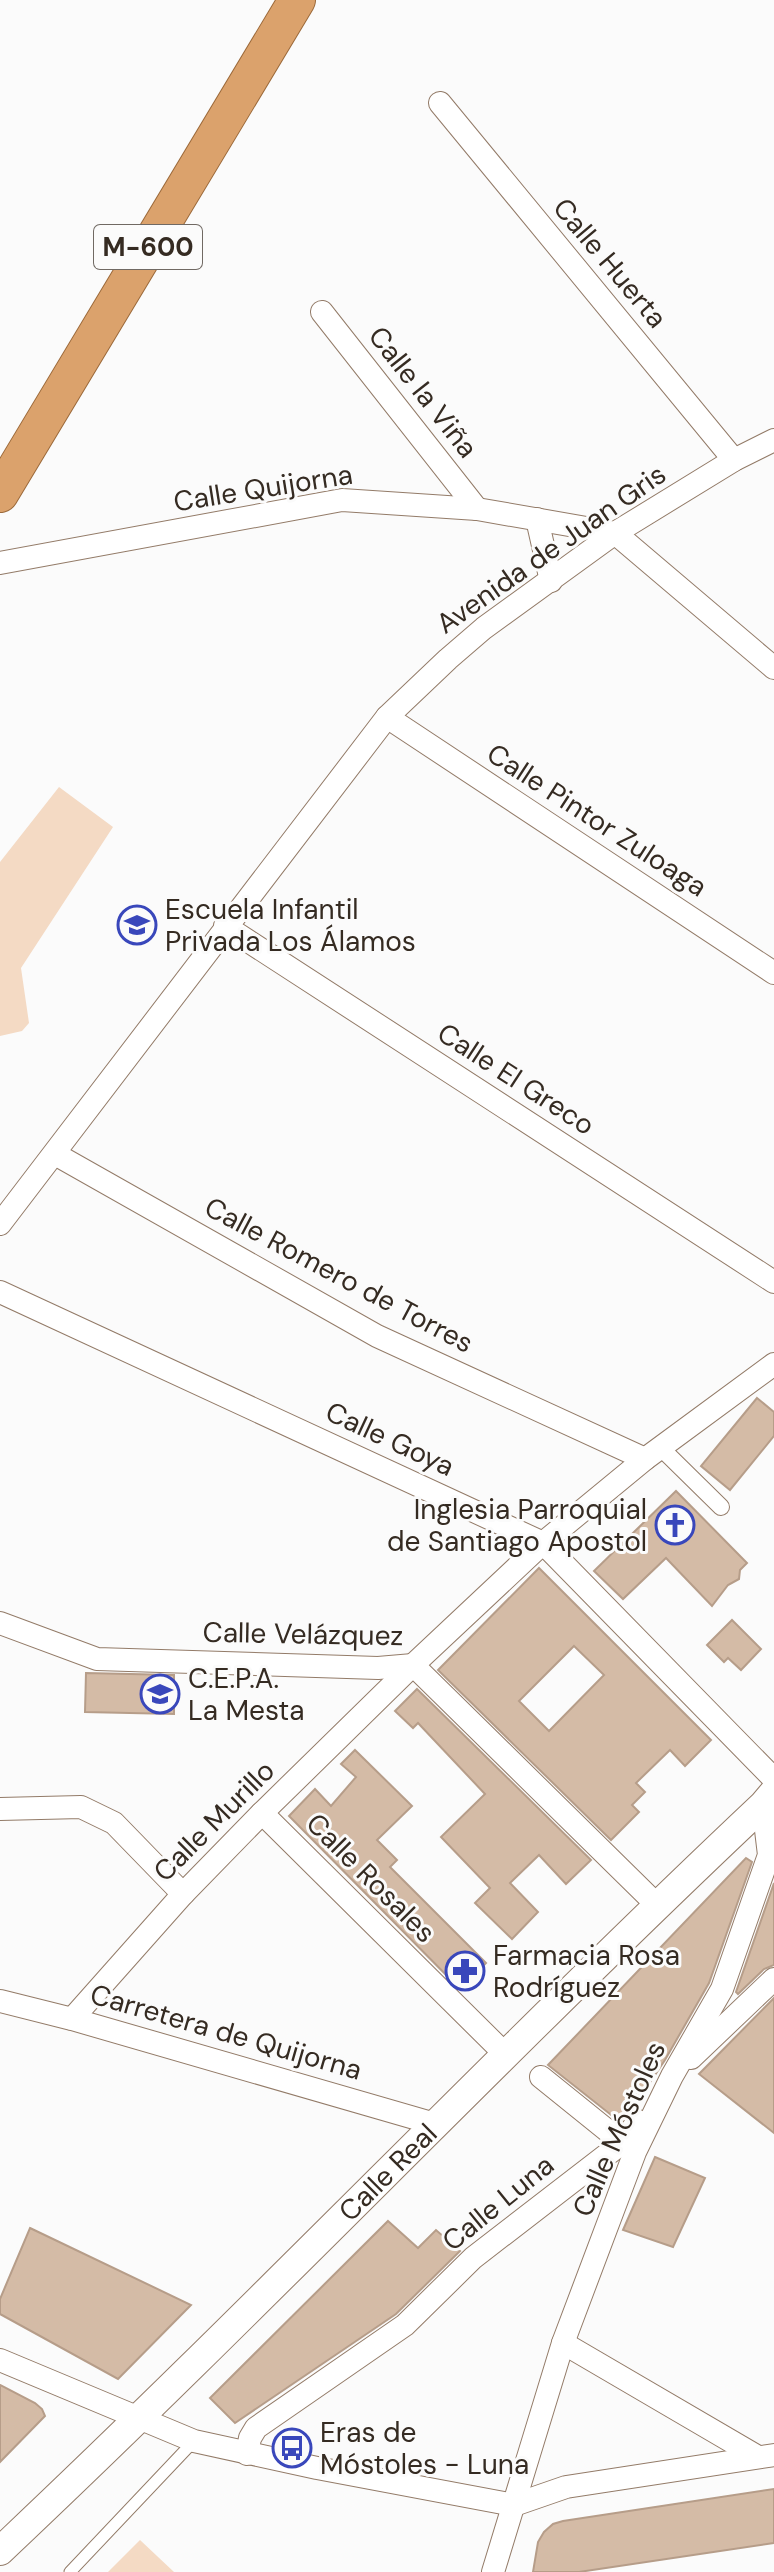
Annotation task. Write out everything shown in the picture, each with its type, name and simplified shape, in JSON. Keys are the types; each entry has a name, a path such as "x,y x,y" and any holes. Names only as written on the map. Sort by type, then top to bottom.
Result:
{"highway":[{"name":"M-600","path":"0,494 297,0"}],"street":[{"name":"Calle Huerta","path":"440,103 734,460"},
{"name":"Calle la Viña","path":"322,312 477,509"},
{"name":"Avenida de Juan Gris","path":"0,1224 387,717 484,628 615,533 734,460 774,440"},
{"name":"Calle Quijorna","path":"0,563 342,500 477,509 615,533"},
{"path":"537,519 551,581"},
{"path":"615,533 774,668"},
{"name":"Calle Pintor Zuloaga","path":"387,717 774,973"},
{"name":"Calle El Greco","path":"225,926 774,1282"},
{"name":"Calle Romero de Torres","path":"55,1154 377,1336 653,1454"},
{"name":"Calle Goya","path":"0,1292 543,1543 774,1779"},
{"name":"Calle Murillo","path":"72,2019 183,1894 262,1813 543,1543 653,1454 774,1365"},
{"path":"653,1454 721,1507"},
{"name":"Calle Velázquez","path":"0,1623 97,1659 378,1668 413,1665 657,1905"},
{"name":"Calle Real","path":"0,2551 139,2420 505,2054 768,1799"},
{"name":"Calle Móstoles","path":"672,2076 722,1989 769,1855 768,1799"},
{"path":"0,1809 81,1807 114,1823 183,1894"},
{"name":"Calle Rosales","path":"262,1813 505,2054"},
{"name":"Calle Luna","path":"247,2454 256,2428 405,2325 473,2258 628,2148 672,2076 774,1979"},
{"name":"Carretera de Quijorna","path":"0,2001 435,2124"},
{"path":"541,2077 628,2148"},
{"name":"Calle Móstoles","path":"493,2572 563,2343 628,2148"},
{"path":"563,2343 766,2456"},
{"path":"0,2360 194,2441 514,2505 566,2487 766,2456"}],"lane":[{"path":"70,2572 194,2441"}],"shaded area":[{"path":"59,787 113,827 21,968 29,1023 22,1031 0,1036 0,862"},
{"path":"140,2540 174,2572 108,2572"}],"building":[{"path":"757,1398 774,1412 774,1436 730,1490 701,1466"},
{"name":"Inglesia Parroquial de Santiago Apostol","path":"676,1491 747,1563 740,1570 739,1579 728,1585 712,1606 666,1558 623,1599 594,1571"},
{"path":"539,1568 711,1740 685,1766 670,1750 636,1783 645,1792 632,1805 639,1812 611,1840 438,1670","holes":["574,1646 604,1675 549,1731 519,1701"]},
{"path":"732,1620 761,1649 741,1670 728,1658 724,1662 707,1645"},
{"path":"86,1673 174,1675 174,1714 85,1712"},
{"path":"417,1689 591,1860 566,1884 539,1855 510,1883 538,1912 512,1939 475,1903 490,1888 441,1837 485,1794 418,1723 413,1728 395,1711"},
{"path":"355,1750 412,1806 377,1840 397,1860 390,1867 486,1963 460,1989 289,1816 315,1789 331,1806 356,1777 341,1764"},
{"path":"746,1858 752,1862 709,1983 665,2060 620,2122 548,2065"},
{"path":"774,1883 774,1965 764,1969 738,1994 736,1992"},
{"path":"774,1998 774,2133 699,2074"},
{"path":"655,2157 705,2178 673,2247 623,2230"},
{"path":"388,2221 418,2248 436,2230 460,2251 396,2314 235,2423 210,2398"},
{"path":"30,2228 191,2305 118,2379 0,2314 0,2299"},
{"path":"0,2385 35,2403 45,2416 0,2462"},
{"path":"774,2489 774,2543 579,2572 533,2572 538,2542 553,2524"}],"place":[{"name":"Escuela Infantil Privada Los Álamos","path":"137,925"},
{"name":"Inglesia Parroquial de Santiago Apostol","path":"675,1525"},
{"name":"C.E.P.A. La Mesta","path":"160,1694"},
{"name":"Farmacia Rosa Rodríguez","path":"465,1971"},
{"name":"Eras de Móstoles - Luna","path":"292,2448"}]}
